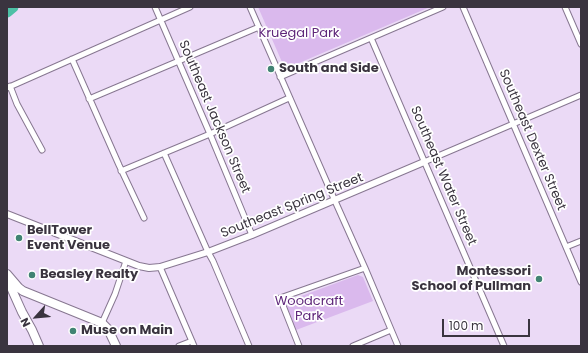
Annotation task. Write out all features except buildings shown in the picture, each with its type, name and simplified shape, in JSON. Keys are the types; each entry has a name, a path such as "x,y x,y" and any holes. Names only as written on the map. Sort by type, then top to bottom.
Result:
{"main road":[{"path":"7,274 19,288 30,294 106,325 116,346"},
{"path":"7,278 39,346"},
{"path":"25,317 24,299 30,294"}],"street":[{"name":"Southeast Jackson Street","path":"155,7 252,236"},
{"path":"42,150 8,87 190,7"},
{"path":"250,7 398,346"},
{"path":"280,76 443,7"},
{"name":"Southeast Dexter Street","path":"463,7 581,282"},
{"path":"565,7 581,44"},
{"path":"89,100 259,27"},
{"name":"Southeast Water Street","path":"371,38 504,346"},
{"path":"72,59 121,171 144,218"},
{"name":"Southeast Spring Street","path":"7,214 139,266 149,268 160,267 252,236 581,95"},
{"path":"121,171 210,134 289,98"},
{"path":"164,153 213,261 249,346"},
{"path":"566,247 581,241"},
{"path":"102,323 115,294 126,261"},
{"path":"160,267 193,343 179,346"},
{"path":"299,346 280,298 365,268"},
{"path":"353,346 391,330"}],"green space":[{"name":"Kruegal Park","path":"258,7 430,7 285,69"},
{"name":"Woodcraft Park","path":"358,275 363,277 373,301 296,330 285,302"}],"waterway":[{"path":"7,12 13,7"}],"place":[{"name":"South and Side","path":"271,69"},
{"name":"BellTower Event Venue","path":"19,238"},
{"name":"Beasley Realty","path":"32,275"},
{"name":"Montessori School of Pullman","path":"539,279"},
{"name":"Muse on Main","path":"73,331"}]}
